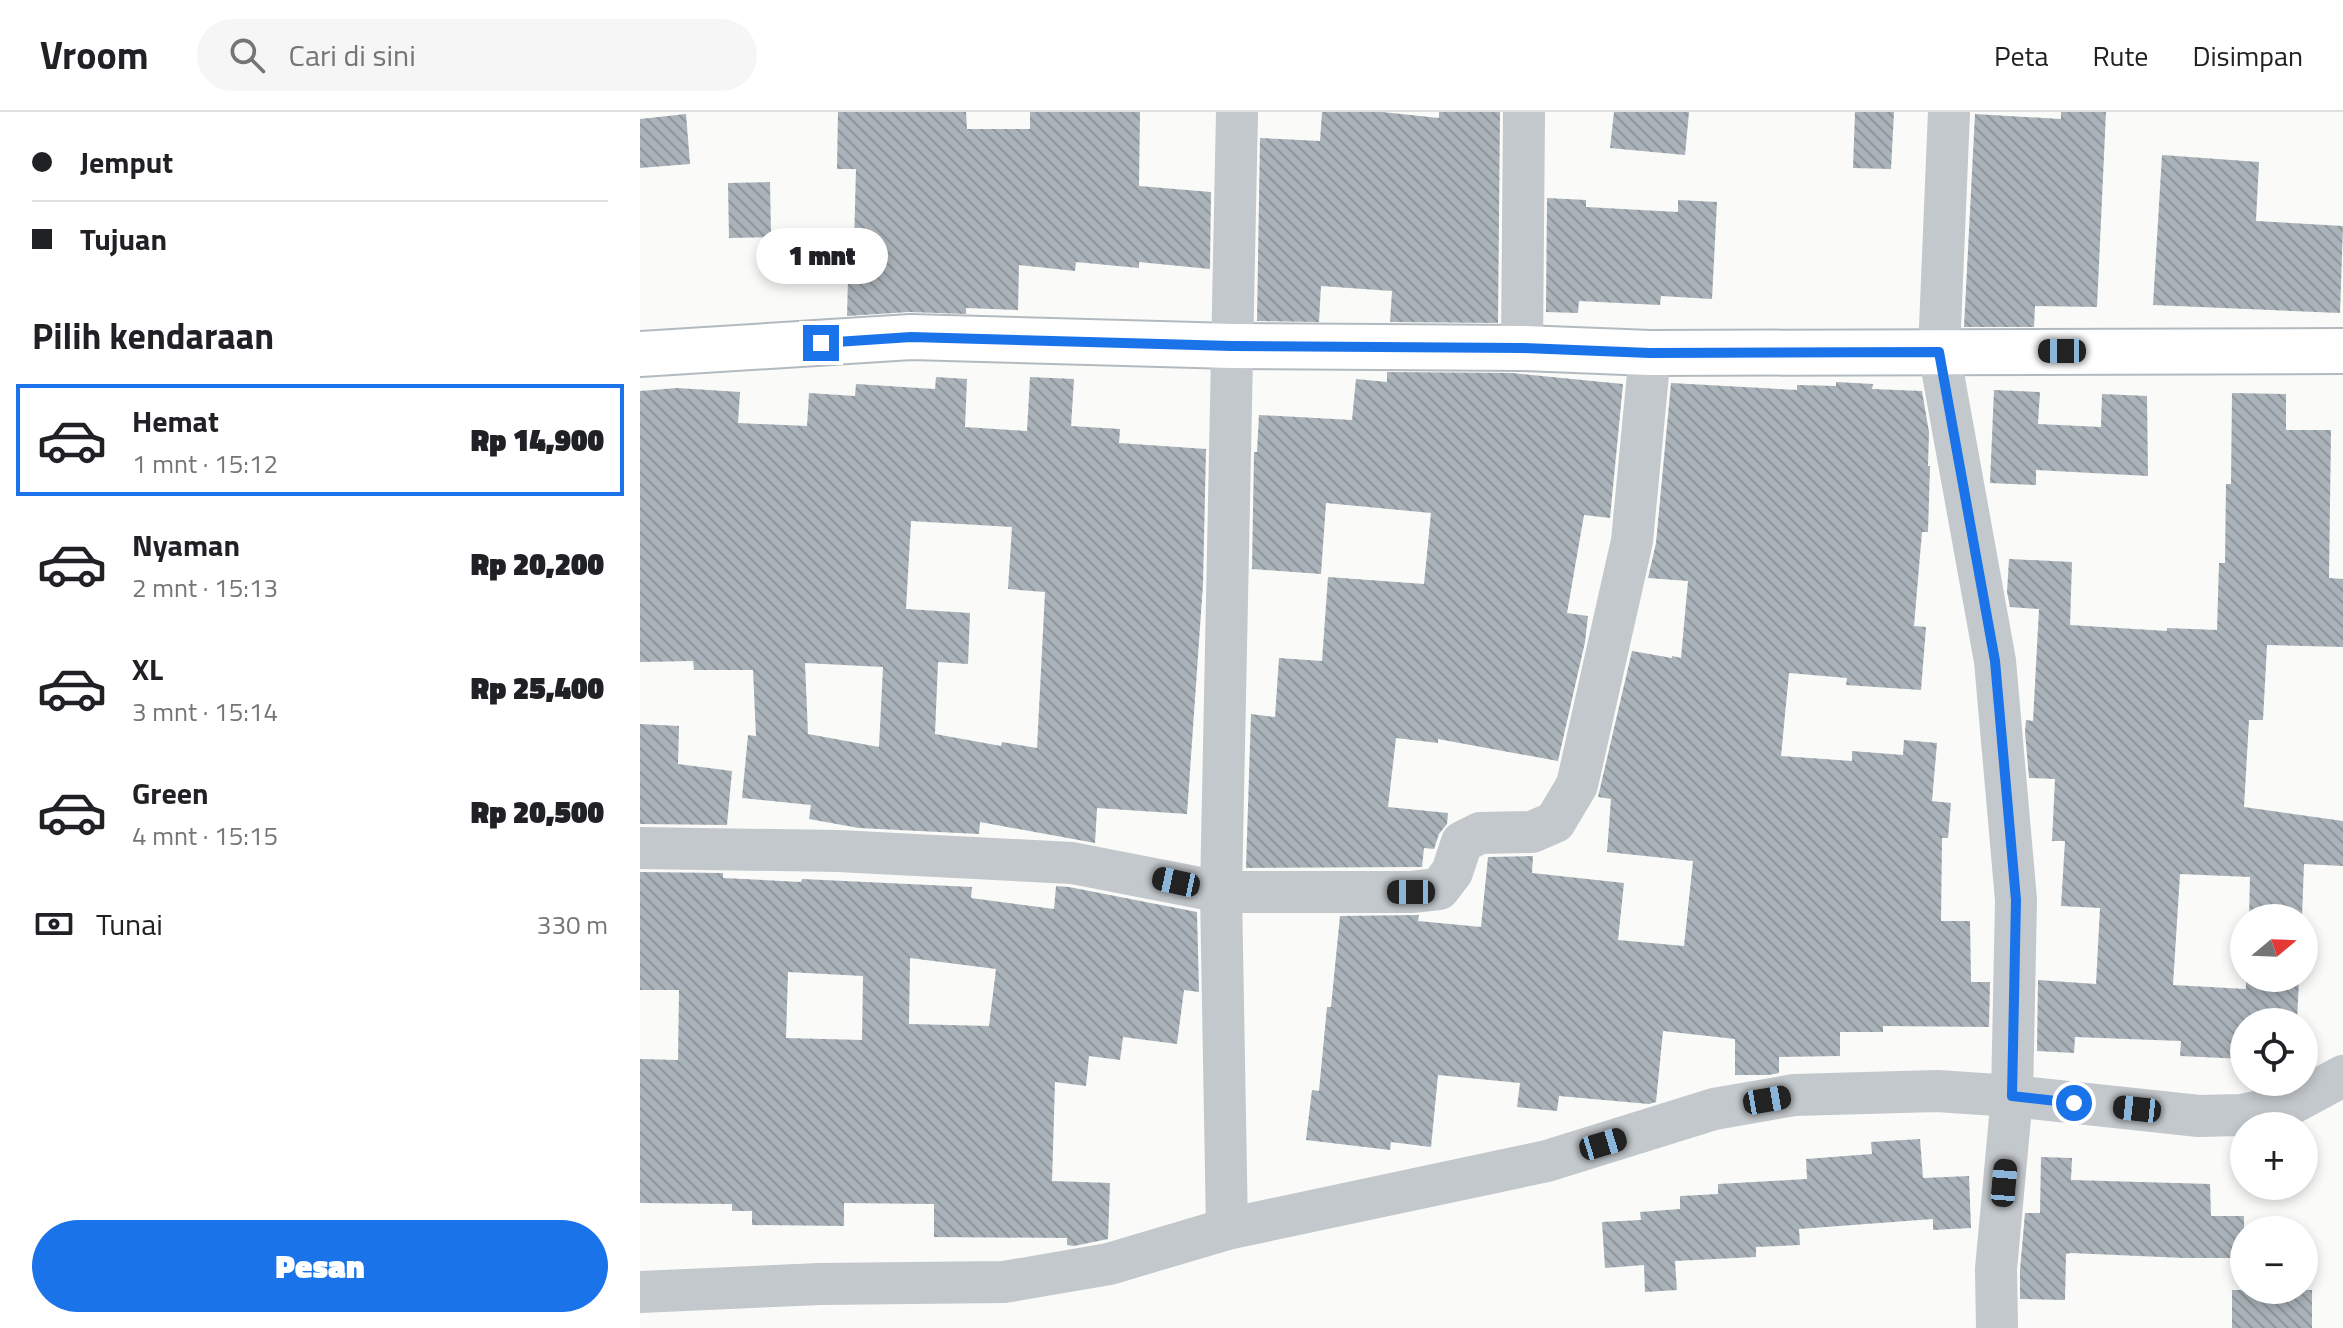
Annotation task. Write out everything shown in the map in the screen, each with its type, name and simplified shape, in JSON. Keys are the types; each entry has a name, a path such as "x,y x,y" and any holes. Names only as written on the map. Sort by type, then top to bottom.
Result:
{"street":[{"path":"1227,1229 1221,892 1237,112"},
{"path":"1522,348 1524,112"},
{"path":"1949,112 1939,352 1995,661 2016,900 2012,1096 1996,1269 1997,1328"},
{"path":"640,354 911,337 1650,353 2343,351"},
{"path":"640,848 838,851 1072,863 1221,892 1411,892 1439,889 1452,872 1462,842 1480,833 1532,832 1555,822 1577,785 1632,541 1650,353"},
{"path":"640,1292 820,1284 1004,1282 1109,1264 1227,1229 1547,1161 1714,1109 1794,1095 1937,1091 2199,1116 2241,1115 2289,1105 2343,1076"}],"building":[{"path":"838,112 966,112 967,129 1030,129 1030,112 1140,112 1139,186 1211,192 1210,269 1139,262 1139,268 1076,262 1075,271 1019,265 1018,310 966,308 966,314 909,312 847,316 848,279 853,279 856,169 837,169"},
{"path":"1322,112 1382,112 1439,118 1439,112 1500,112 1498,323 1390,322 1392,291 1321,286 1319,322 1257,321 1260,138 1320,141"},
{"path":"1614,112 1689,112 1685,155 1610,148"},
{"path":"1855,112 1894,112 1891,169 1853,168"},
{"path":"2061,112 2106,112 2097,307 2035,306 2034,327 1964,327 1975,114 2061,119"},
{"path":"686,114 690,164 640,168 640,119"},
{"path":"2162,155 2259,162 2256,221 2343,226 2340,313 2153,305"},
{"path":"770,182 771,237 729,238 728,183"},
{"path":"1547,198 1586,200 1586,207 1678,212 1678,200 1717,202 1712,299 1661,296 1660,305 1579,301 1578,313 1546,312"},
{"path":"1387,372 1512,373 1623,384 1610,518 1584,515 1567,613 1588,616 1558,761 1438,739 1438,743 1396,738 1388,807 1448,813 1447,824 1439,834 1434,849 1424,848 1422,867 1246,868 1251,714 1275,717 1279,658 1322,661 1328,577 1424,584 1431,513 1326,503 1321,574 1252,569 1254,452 1257,452 1259,415 1352,420 1356,379 1387,382"},
{"path":"936,377 967,379 965,427 1027,431 1030,377 1074,379 1071,426 1120,429 1119,443 1206,449 1203,584 1187,814 1097,808 1095,843 980,822 979,834 859,828 809,819 811,805 742,798 748,735 756,736 753,670 694,670 693,661 640,662 640,391 677,388 740,392 738,423 807,426 809,393 855,396 856,384 935,389","holes":["911,521 1012,527 1008,589 1045,592 1037,748 1002,742 1001,746 935,734 938,662 968,664 970,613 906,609","805,663 883,667 879,747 808,734"]},
{"path":"1836,382 1873,384 1872,389 1922,391 1929,432 1930,466 1928,532 1922,532 1914,626 1926,627 1921,690 1846,685 1847,678 1789,673 1781,756 1852,761 1852,751 1903,755 1904,740 1937,743 1932,801 1951,803 1948,838 1942,838 1941,921 1970,921 1971,982 1990,982 1989,1027 1883,1026 1883,1032 1840,1032 1840,1056 1779,1057 1779,1073 1769,1075 1735,1075 1735,1039 1663,1031 1656,1102 1649,1104 1559,1096 1557,1111 1517,1107 1520,1083 1438,1075 1431,1147 1391,1142 1390,1150 1306,1140 1312,1090 1319,1091 1340,916 1419,915 1418,921 1481,927 1488,857 1533,856 1532,873 1624,883 1618,940 1684,946 1693,861 1607,852 1611,799 1598,797 1632,651 1681,658 1688,581 1648,578 1656,543 1671,383 1797,390 1797,385 1836,386"},
{"path":"1994,390 2040,392 2038,424 2101,427 2102,394 2147,396 2148,476 2036,470 2036,485 1990,483"},
{"path":"2232,393 2286,394 2286,430 2331,430 2329,578 2343,579 2343,647 2267,645 2263,720 2249,720 2244,807 2343,821 2343,866 2304,864 2303,904 2249,904 2250,877 2180,874 2173,985 2230,988 2230,992 2298,992 2298,1008 2230,1008 2230,1058 2180,1056 2181,1041 2075,1037 2074,1053 2037,1051 2038,980 2096,984 2100,908 2061,906 2065,841 2052,841 2055,779 2029,778 2025,732 2026,720 2033,721 2039,609 2010,607 2007,592 2009,559 2072,562 2070,625 2167,631 2167,628 2217,630 2219,563 2225,563 2226,484 2231,484"},
{"path":"640,724 679,726 678,764 732,771 727,825 640,824"},
{"path":"640,872 723,873 723,878 972,887 971,898 1054,909 1056,886 1197,912 1199,992 1184,990 1177,1044 1123,1037 1120,1060 1089,1056 1086,1086 1055,1082 1052,1181 1110,1183 1108,1239 1074,1246 1067,1245 1067,1238 934,1237 934,1204 844,1203 844,1226 752,1225 752,1211 732,1211 732,1204 640,1203 640,1059 678,1060 679,990 640,990","holes":["910,958 996,969 989,1026 909,1024","788,972 863,976 862,1040 786,1038"]},
{"path":"1920,1139 1923,1178 1969,1176 1971,1228 1933,1230 1933,1219 1799,1229 1800,1245 1756,1247 1756,1257 1675,1261 1677,1290 1645,1292 1644,1265 1605,1268 1602,1222 1641,1220 1640,1212 1680,1209 1680,1196 1718,1194 1718,1184 1807,1179 1806,1159 1872,1154 1871,1142"},
{"path":"2041,1157 2072,1158 2071,1180 2210,1184 2211,1216 2230,1216 2230,1258 2071,1253 2066,1254 2065,1300 2020,1299 2025,1213 2040,1213"},
{"path":"2232,1304 2312,1304 2312,1328 2232,1328"}],"route":[{"path":"821,343 911,337 1650,353 1939,352 1995,661 2016,900 2012,1096 2074,1103"}]}
